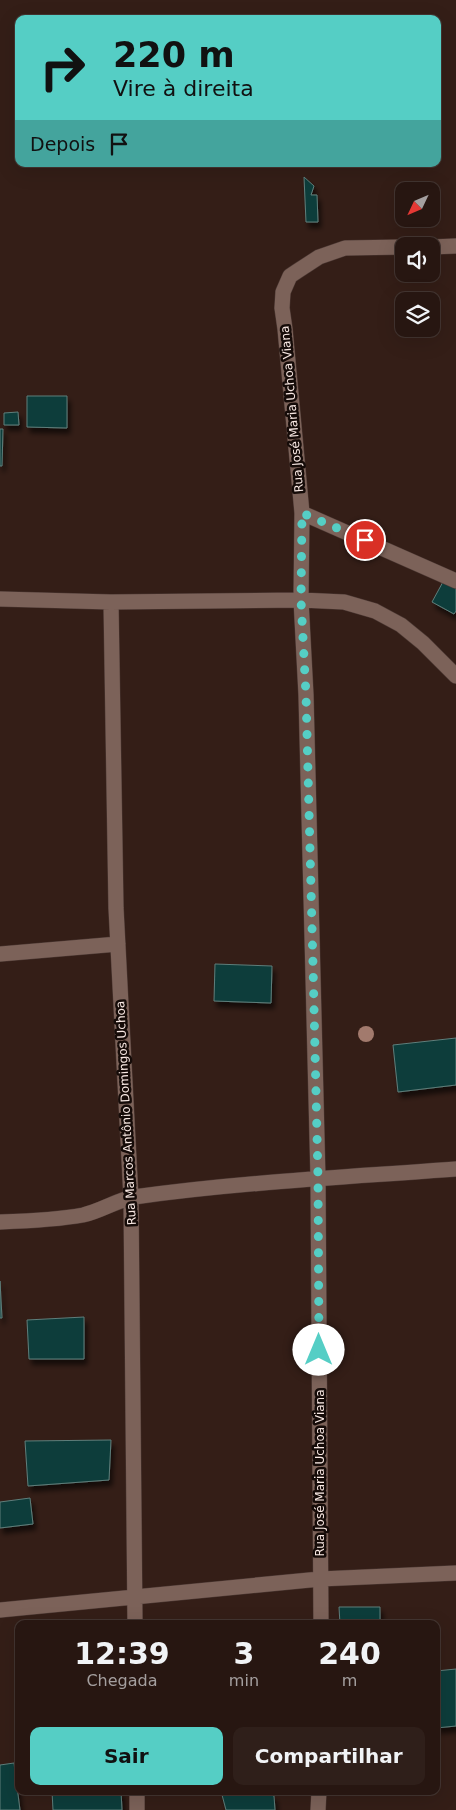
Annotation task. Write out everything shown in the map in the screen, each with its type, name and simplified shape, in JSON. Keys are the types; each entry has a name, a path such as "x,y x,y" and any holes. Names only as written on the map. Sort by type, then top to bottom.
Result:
{"street":[{"path":"440,247 456,246"},
{"name":"Rua José Maria Uchoa Viana","path":"321,1620 318,1178 306,695 301,600 302,513 282,308 283,292 290,276 319,257 345,248 395,247"},
{"path":"302,513 456,581"},
{"path":"0,599 111,602 301,600 344,602 375,611 401,625 423,643 456,676"},
{"name":"Rua Marcos Antônio Domingos Uchoa","path":"111,602 118,944 131,1198 135,1620"},
{"path":"0,954 118,944"},
{"path":"0,1222 83,1215 131,1198 318,1178 456,1169"},
{"path":"0,1610 320,1579 456,1574"},
{"path":"137,1795 137,1810"},
{"path":"318,1810 319,1795"}],"building":[{"path":"304,177 314,186 311,195 317,195 318,222 306,222"},
{"path":"27,396 67,396 67,428 27,427"},
{"path":"18,412 19,425 4,425 4,413"},
{"path":"0,429 3,429 2,466 0,466"},
{"path":"444,580 456,587 456,611 454,614 432,602"},
{"path":"215,964 272,966 271,1003 214,1001"},
{"path":"456,1038 456,1085 398,1092 393,1045"},
{"path":"0,1281 2,1318 0,1318"},
{"path":"84,1317 84,1359 29,1359 27,1320"},
{"path":"111,1440 109,1480 28,1486 25,1441"},
{"path":"30,1498 33,1524 0,1528 0,1502"},
{"path":"339,1607 380,1607 380,1620 340,1620"},
{"path":"456,1669 456,1726 440,1728 440,1671"},
{"path":"14,1763 15,1795 18,1795 20,1810 0,1810 0,1765"},
{"path":"52,1795 121,1795 122,1810 53,1810"},
{"path":"222,1795 274,1796 275,1810 226,1810"}],"route":[{"path":"319,1350 318,1178 313,965 306,695 301,600 302,513 365,540"}]}
